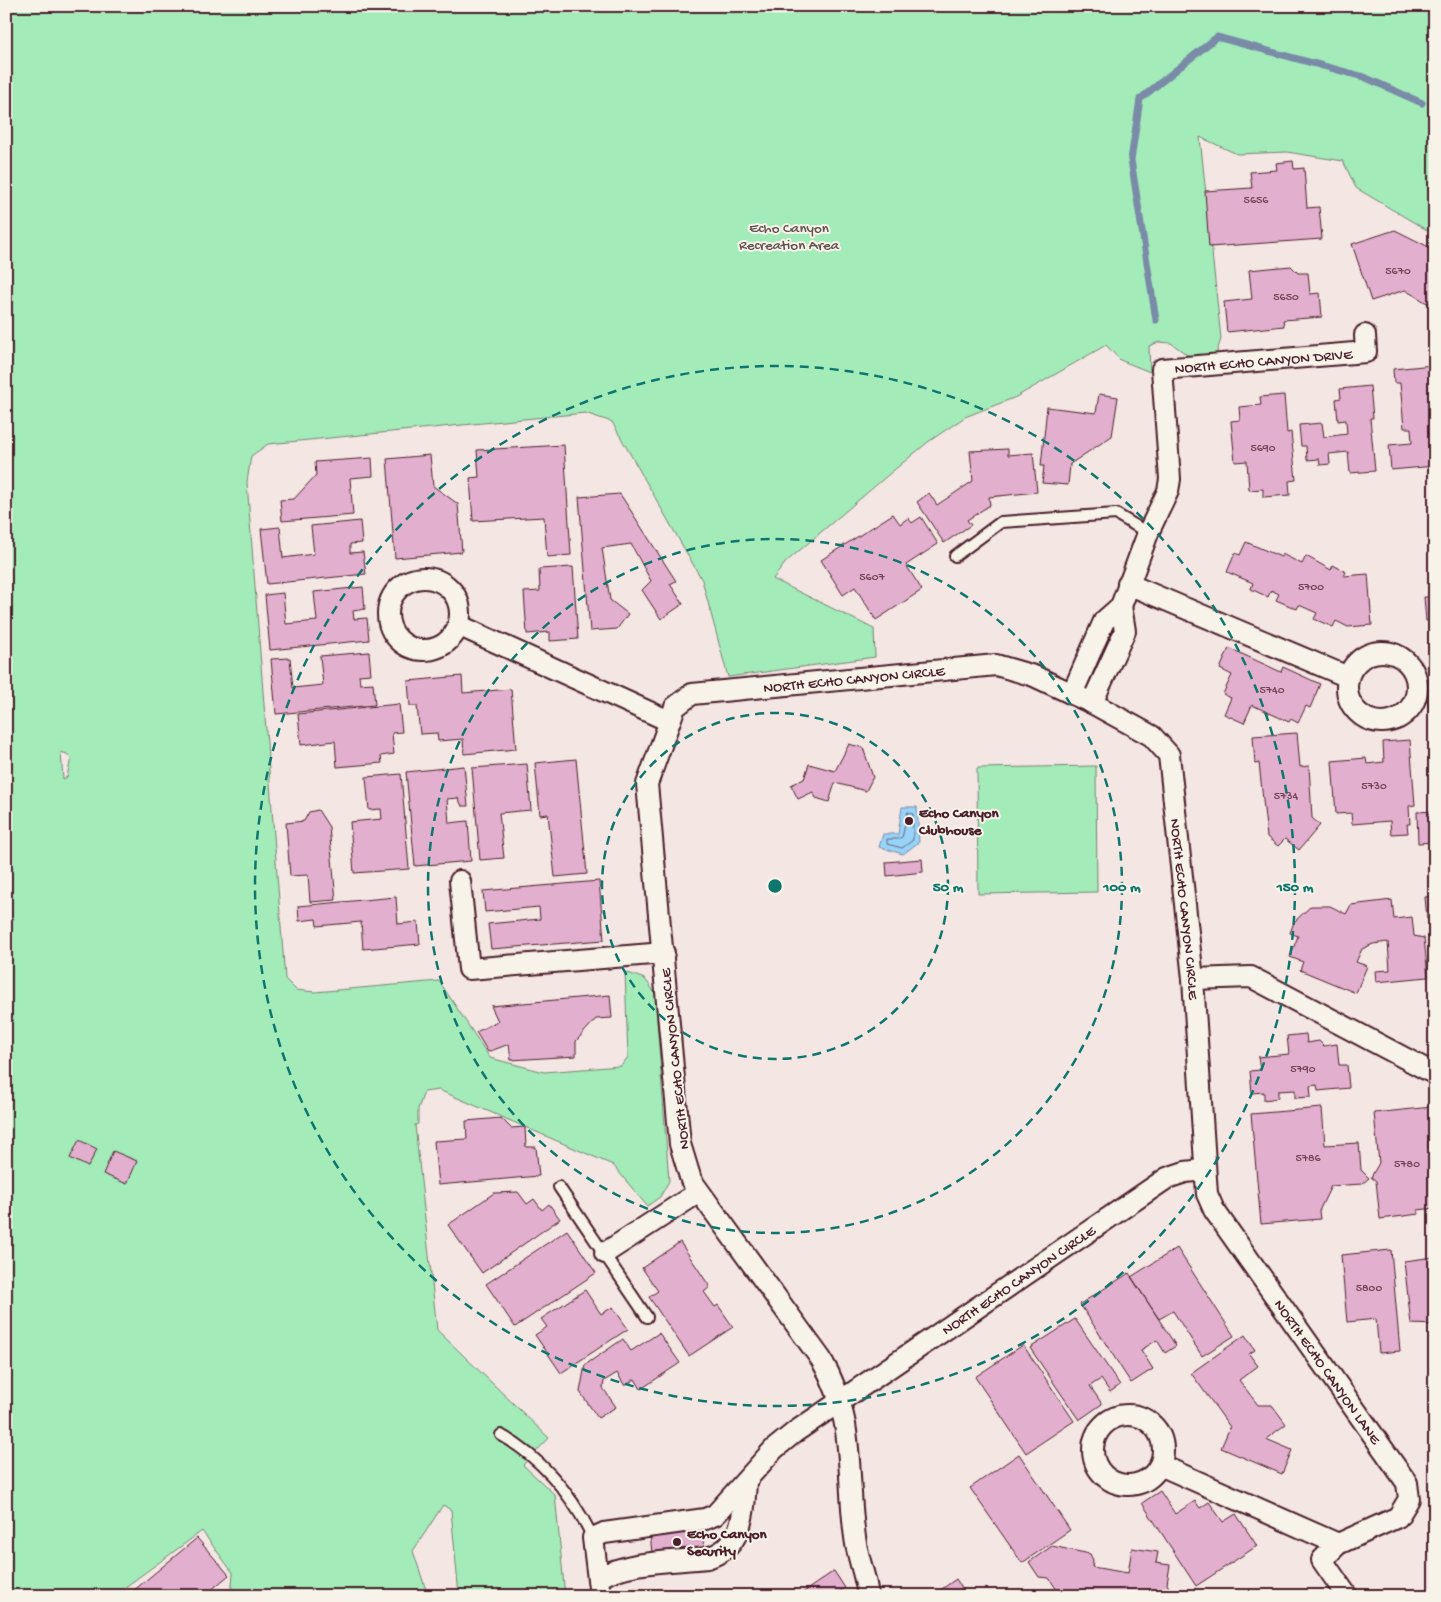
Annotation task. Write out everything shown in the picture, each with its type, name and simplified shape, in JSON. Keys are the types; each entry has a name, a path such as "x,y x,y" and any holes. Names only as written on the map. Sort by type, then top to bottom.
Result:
{"street":[{"name":"NORTH ECHO CANYON DRIVE","path":"1092,703 1125,631 1121,606 1148,533 1162,506 1170,479 1162,369 1366,352 1365,335"},
{"path":"1128,584 1348,677"},
{"name":"NORTH ECHO CANYON DRIVE","path":"1072,694 1104,621 1121,606"},
{"path":"458,625 669,721"},
{"name":"NORTH ECHO CANYON CIRCLE","path":"593,1538 604,1533 705,1519 715,1515 774,1449 840,1400 1167,1178 1185,1172 1204,1170 1193,979 1169,755 1152,736 1092,703 1034,676 996,665 692,694 675,707 647,784 664,953 680,1144 691,1180 821,1359 833,1379 840,1400 846,1423 856,1543 868,1596"},
{"name":"NORTH ECHO CANYON CIRCLE","path":"460,881 469,969 664,953"},
{"path":"1193,979 1251,977 1433,1073"},
{"name":"NORTH ECHO CANYON LANE","path":"1204,1170 1207,1194 1214,1210 1408,1483 1409,1499 1398,1518 1338,1544 1322,1560 1347,1596"},
{"path":"605,1253 699,1192"},
{"path":"1160,1464 1338,1544"},
{"path":"599,1587 614,1569 707,1558 720,1554 729,1547 737,1533 744,1511 746,1482"},
{"path":"593,1538 599,1587"}],"lane":[{"path":"955,556 1001,522 1116,514 1148,533"},
{"path":"559,1187 647,1317"},
{"path":"501,1435 524,1448 560,1484 580,1511 593,1538"}],"green space":[{"name":"Echo Canyon Recreation Area","path":"6,6 1435,6 1435,235 1356,188 1343,161 1287,152 1237,154 1200,137 1221,339 1215,358 1193,359 1171,343 1159,342 1149,346 1150,372 1120,360 1106,345 1016,397 965,417 928,442 786,562 773,579 874,629 875,657 728,677 702,580 612,422 585,413 268,444 251,456 247,482 285,979 296,990 315,992 439,981 490,1058 544,1072 621,1066 628,1057 625,972 645,979 655,993 669,1181 660,1197 647,1206 613,1165 439,1090 424,1092 418,1109 418,1124 415,1125 437,1330 549,1438 523,1465 555,1495 565,1596 459,1596 451,1510 443,1505 413,1551 425,1587 431,1596 231,1596 233,1573 202,1531 113,1596 6,1596","holes":["61,752 71,758 67,777 63,779"]},
{"path":"1096,766 1097,892 978,894 977,768"}],"water":[{"name":"Echo Canyon Clubhouse","path":"902,807 917,807 919,842 903,854 879,847 883,834 898,834"}],"building":[{"path":"1293,161 1294,169 1304,168 1307,208 1319,207 1322,239 1209,247 1205,191 1252,188 1250,172 1277,170 1276,163"},
{"path":"1395,230 1435,250 1435,303 1427,303 1405,290 1371,301 1352,244"},
{"path":"1291,266 1298,273 1308,273 1310,294 1320,293 1322,317 1283,320 1284,326 1227,332 1224,302 1252,299 1249,270"},
{"path":"1433,365 1435,466 1391,470 1389,445 1412,443 1411,428 1404,428 1400,383 1394,383 1393,369"},
{"path":"1370,386 1373,418 1370,418 1375,471 1350,473 1348,452 1329,454 1330,464 1320,465 1319,459 1307,460 1306,446 1301,446 1299,425 1322,423 1324,437 1347,434 1346,420 1338,421 1336,399 1341,398 1340,389"},
{"path":"1099,394 1118,397 1112,436 1070,464 1068,485 1042,483 1044,466 1041,466 1047,407 1096,413"},
{"path":"1284,395 1287,433 1291,432 1296,480 1289,481 1290,495 1263,497 1263,489 1249,490 1247,461 1235,462 1231,421 1240,420 1239,407 1261,405 1260,397"},
{"path":"564,445 571,555 547,557 544,517 473,521 470,478 479,477 477,450"},
{"path":"1008,449 1008,455 1033,453 1037,492 989,497 990,505 967,520 971,525 944,543 917,502 929,493 937,505 973,481 970,451"},
{"path":"430,455 433,486 458,504 462,552 395,558 387,459"},
{"path":"372,458 373,476 350,478 353,515 282,521 280,500 294,499 316,475 315,462"},
{"path":"620,494 676,581 670,584 683,604 661,619 642,590 651,581 631,544 602,548 610,600 628,614 617,629 590,631 579,497"},
{"path":"893,514 900,524 908,518 912,523 921,517 938,544 906,565 922,590 876,620 855,587 843,595 821,560"},
{"path":"360,521 362,543 350,544 350,553 363,552 366,574 267,584 261,529 280,527 283,558 314,554 311,526"},
{"path":"1246,542 1281,557 1282,554 1302,564 1306,556 1331,570 1333,565 1346,572 1344,576 1368,574 1372,625 1348,627 1336,621 1333,627 1314,619 1317,613 1299,605 1297,609 1276,600 1279,594 1271,590 1268,597 1251,589 1253,583 1227,572 1235,553 1240,555"},
{"path":"573,567 578,639 550,641 550,632 527,634 524,592 540,591 539,569"},
{"path":"363,587 365,609 353,611 354,619 367,618 369,640 270,650 265,595 283,593 286,624 317,621 314,592"},
{"path":"1424,597 1435,597 1435,620 1426,621"},
{"path":"1229,648 1281,672 1283,667 1320,684 1310,708 1306,706 1298,723 1291,719 1289,722 1252,705 1244,723 1224,714 1231,698 1223,694 1232,675 1220,669"},
{"path":"369,652 371,674 359,675 360,684 373,683 375,705 276,714 271,659 290,658 293,688 323,685 320,656"},
{"path":"1435,663 1435,730 1433,714 1429,712 1426,676 1432,675 1431,664"},
{"path":"462,676 463,693 511,689 516,749 464,754 463,739 438,741 437,733 420,734 417,706 410,706 408,681"},
{"path":"399,704 402,732 392,733 394,754 381,756 382,763 337,767 335,741 301,745 298,714"},
{"path":"1297,733 1300,767 1309,766 1312,818 1320,825 1299,850 1285,839 1278,846 1267,837 1259,763 1255,764 1253,736"},
{"path":"1410,740 1415,805 1409,806 1410,824 1407,824 1408,833 1391,834 1390,821 1352,824 1351,813 1336,814 1332,761 1366,758 1367,764 1384,762 1383,742"},
{"path":"849,744 863,748 873,777 866,791 835,783 829,802 816,798 813,792 798,799 791,785 804,779 809,764 835,771"},
{"path":"576,759 587,874 555,877 548,814 540,815 535,763"},
{"path":"527,764 531,810 499,813 504,858 480,860 472,768"},
{"path":"464,766 468,806 462,806 458,798 447,799 449,823 468,821 471,861 415,866 406,772"},
{"path":"401,774 409,869 354,873 350,822 382,819 381,809 369,810 366,777"},
{"path":"318,810 329,827 336,900 310,902 308,875 290,876 286,823 304,821 309,812"},
{"path":"1435,811 1435,842 1418,843 1417,812"},
{"name":"Echo Canyon Clubhouse","path":"922,859 923,872 887,876 886,862"},
{"path":"599,881 604,940 491,949 488,924 540,919 539,907 485,912 483,891"},
{"path":"1435,896 1435,919 1427,919 1425,897"},
{"path":"396,897 398,924 418,922 420,944 363,949 361,922 317,926 316,919 299,921 298,906"},
{"path":"1392,900 1394,919 1412,917 1414,936 1424,938 1428,977 1376,982 1375,971 1390,970 1388,942 1373,944 1362,949 1356,962 1367,966 1356,993 1300,970 1303,962 1290,957 1298,936 1290,933 1294,922 1311,906 1330,906 1346,914 1351,905"},
{"path":"610,995 612,1018 596,1019 576,1041 576,1056 511,1060 509,1044 488,1052 476,1032 498,1021 491,1006"},
{"path":"1306,1034 1307,1043 1319,1041 1324,1046 1337,1044 1339,1065 1347,1065 1349,1088 1318,1091 1317,1085 1310,1086 1311,1097 1295,1098 1295,1090 1278,1091 1278,1098 1264,1100 1264,1092 1252,1093 1250,1071 1260,1070 1258,1057 1289,1054 1287,1036"},
{"path":"1432,1107 1433,1140 1428,1141 1428,1148 1435,1148 1435,1208 1418,1210 1419,1214 1380,1219 1376,1181 1371,1177 1379,1163 1374,1113"},
{"path":"1322,1108 1325,1145 1359,1143 1361,1170 1369,1178 1362,1184 1331,1186 1319,1211 1320,1219 1261,1224 1251,1114"},
{"path":"501,1118 511,1128 525,1127 526,1147 536,1147 539,1176 438,1185 434,1141 467,1139 466,1121"},
{"path":"79,1140 97,1149 88,1167 70,1158"},
{"path":"113,1151 137,1161 127,1184 103,1174"},
{"path":"518,1192 527,1204 534,1199 542,1210 549,1204 560,1219 482,1273 448,1225 494,1193"},
{"path":"567,1230 596,1273 515,1327 486,1284"},
{"path":"680,1242 710,1287 704,1292 715,1307 718,1305 733,1327 689,1356 649,1297 658,1291 642,1268"},
{"path":"1177,1248 1234,1336 1202,1356 1173,1311 1159,1319 1131,1277"},
{"path":"1391,1250 1400,1351 1379,1353 1376,1319 1347,1322 1341,1255"},
{"path":"1435,1257 1435,1325 1411,1324 1404,1261"},
{"path":"1129,1273 1176,1346 1165,1353 1157,1340 1141,1350 1153,1369 1131,1383 1080,1304"},
{"path":"585,1290 601,1314 613,1307 628,1329 561,1373 535,1335 547,1327 541,1319"},
{"path":"1075,1319 1120,1385 1110,1392 1101,1379 1090,1386 1102,1404 1079,1420 1030,1348"},
{"path":"659,1333 680,1363 641,1389 635,1379 625,1386 617,1373 604,1381 603,1388 616,1407 598,1418 580,1392 585,1365 623,1339 631,1351"},
{"path":"1245,1335 1255,1350 1249,1354 1258,1366 1239,1380 1258,1405 1272,1405 1286,1424 1266,1439 1292,1450 1282,1474 1221,1448 1230,1427 1191,1373"},
{"path":"1023,1345 1074,1421 1026,1453 975,1377"},
{"path":"1019,1454 1070,1530 1022,1563 970,1488"},
{"path":"1160,1491 1175,1514 1195,1501 1200,1508 1209,1502 1223,1522 1236,1514 1257,1546 1196,1586 1142,1503"},
{"name":"Echo Canyon Security","path":"702,1529 704,1550 652,1554 650,1533"},
{"path":"197,1538 229,1575 204,1596 191,1596 189,1593 185,1596 127,1596"},
{"path":"1052,1546 1090,1554 1093,1560 1092,1567 1128,1573 1132,1548 1158,1552 1156,1563 1170,1565 1167,1584 1174,1596 1081,1596 1059,1593 1049,1578 1039,1577 1029,1562"},
{"path":"834,1571 845,1588 837,1593 839,1596 798,1596"},
{"path":"956,1579 967,1596 932,1596"}],"waterway":[{"path":"1156,320 1131,160 1140,99 1217,37 1364,77 1422,103"}],"place":[{"name":"Echo Canyon Clubhouse","path":"909,821"},
{"name":"Echo Canyon Security","path":"677,1542"}]}
